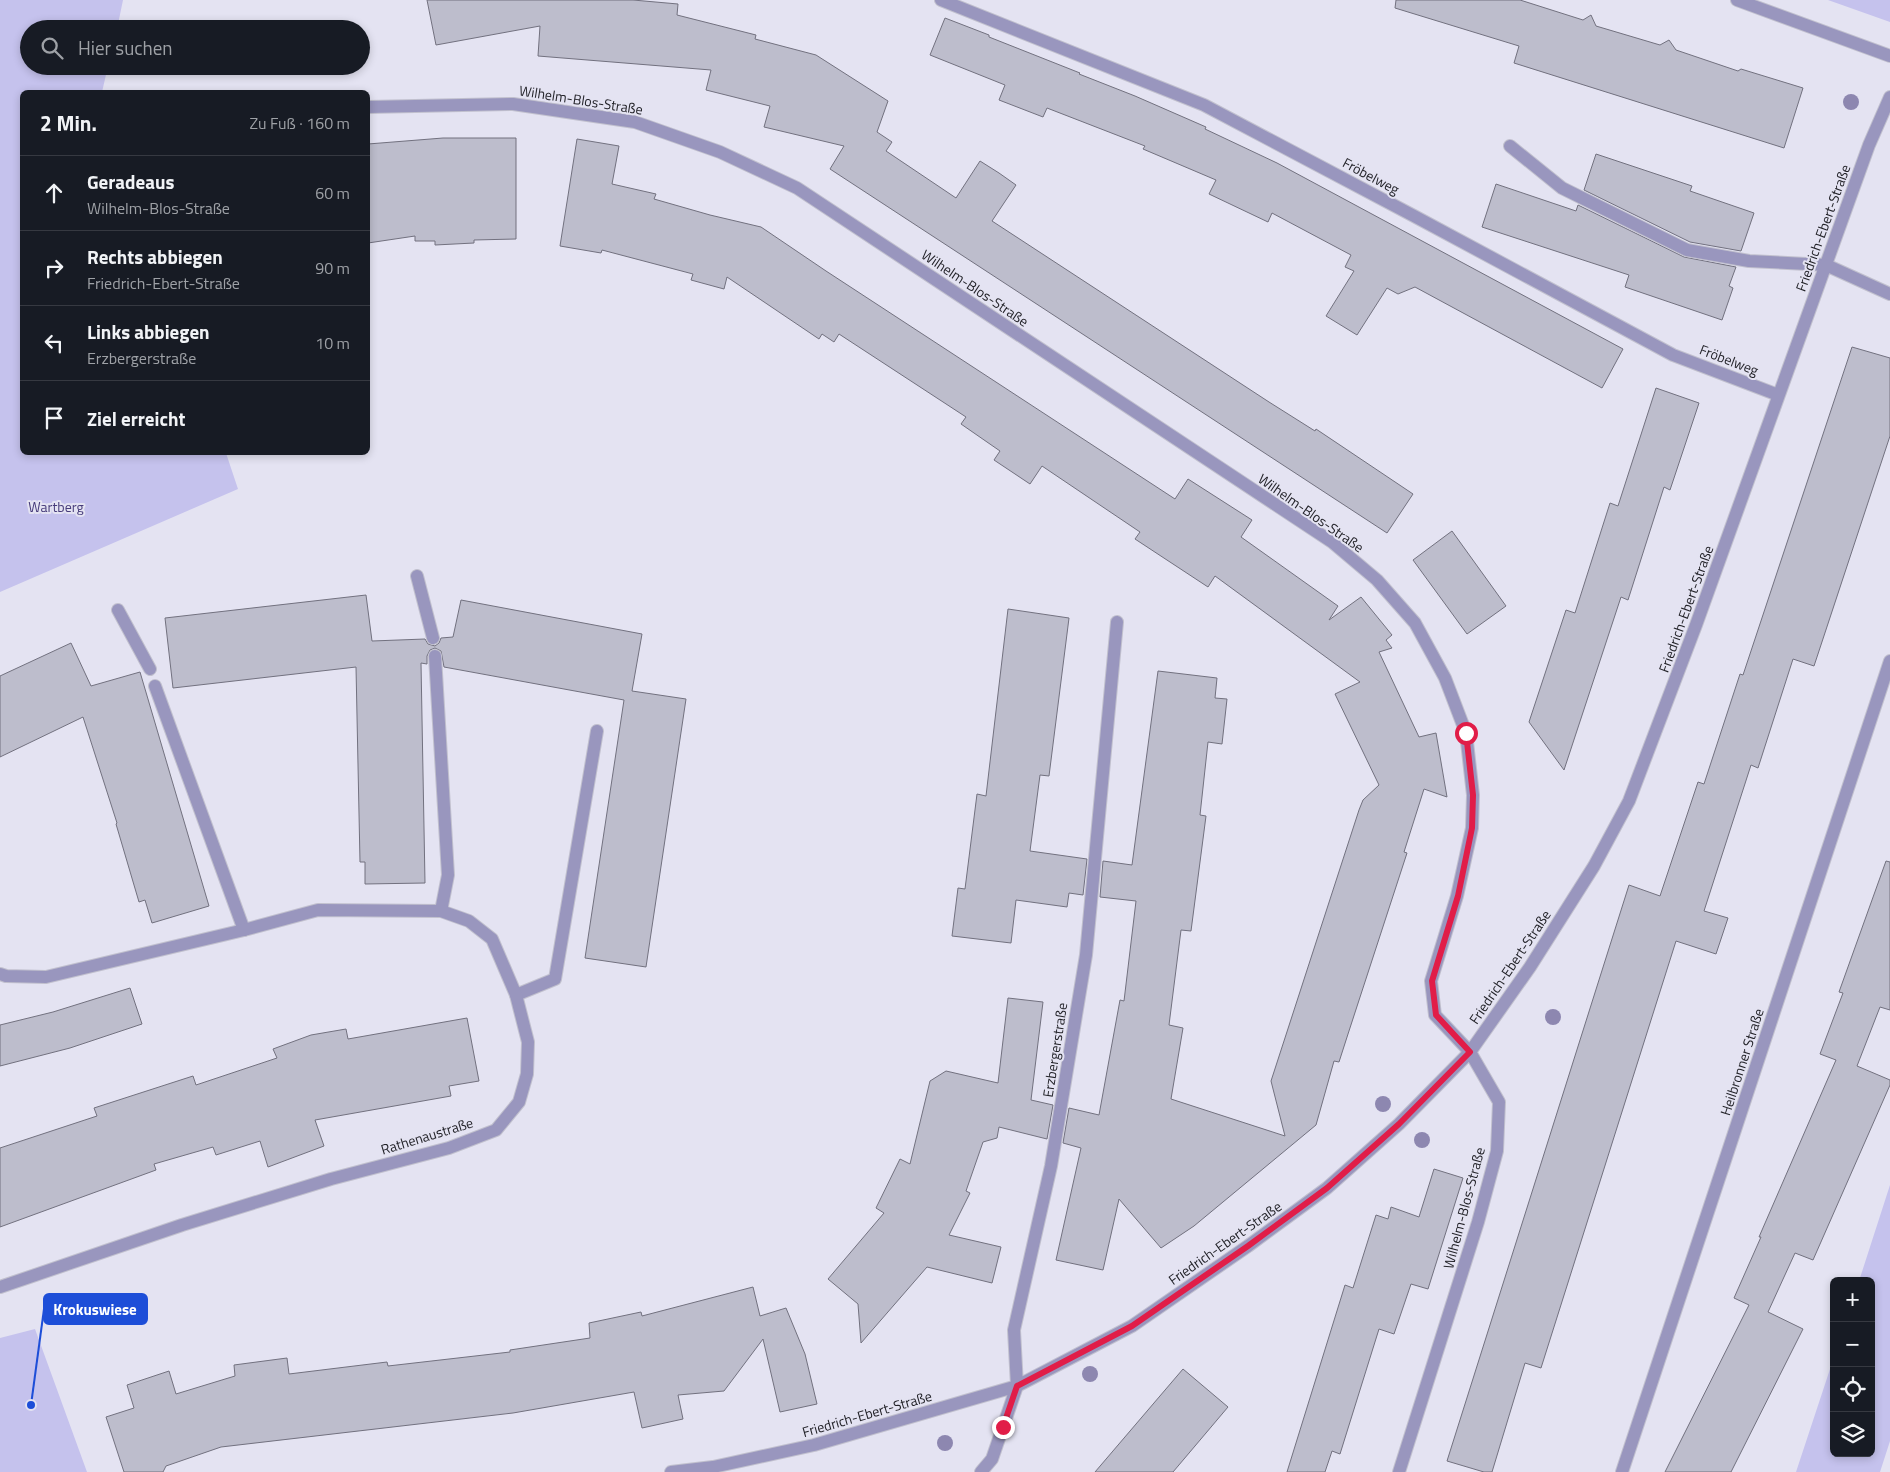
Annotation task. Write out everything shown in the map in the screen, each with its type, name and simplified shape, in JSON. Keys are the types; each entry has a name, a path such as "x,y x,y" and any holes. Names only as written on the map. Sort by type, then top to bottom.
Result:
{"street":[{"name":"Fröbelweg","path":"941,0 1204,105 1673,355 1778,395"},
{"path":"1737,0 1890,56"},
{"name":"Friedrich-Ebert-Straße","path":"671,1472 712,1469 814,1446 1017,1386 1132,1326 1248,1246 1327,1188 1399,1124 1470,1052 1530,967 1594,866 1629,801 1696,625 1869,145 1890,97"},
{"name":"Wilhelm-Blos-Straße","path":"370,107 513,104 635,122 720,152 797,188 1332,542 1377,580 1415,623 1445,678 1466,733 1473,795 1472,828 1458,896 1432,981 1436,1015 1470,1052 1499,1102 1497,1151 1478,1222 1399,1472"},
{"path":"1510,146 1562,188 1687,250 1749,261 1826,265 1890,294"},
{"path":"417,576 433,638"},
{"path":"118,610 150,669"},
{"name":"Erzbergerstraße","path":"981,1472 992,1459 1017,1386 1014,1330 1051,1166 1086,955 1118,622"},
{"path":"435,656 448,875 441,911"},
{"name":"Heilbronner Straße","path":"1622,1472 1890,661"},
{"path":"155,686 244,930"},
{"path":"516,995 555,979 597,731"},
{"name":"Rathenaustraße","path":"0,974 6,976 46,977 244,930 318,910 441,911 469,921 492,939 516,995 528,1042 527,1074 519,1102 496,1130 449,1148 331,1179 182,1225 0,1288"}],"green space":[{"name":"Wartberg","path":"0,0 123,0 119,20 20,20 20,75 106,75 102,90 20,90 20,455 227,455 238,489 0,592"},
{"path":"1828,0 1890,0 1890,22"},
{"path":"1890,1185 1890,1441 1880,1472 1796,1472 1830,1369 1830,1457 1875,1457 1875,1277 1860,1277"},
{"path":"35,1329 87,1472 0,1472 0,1338"}],"building":[{"path":"427,0 633,0 678,4 677,15 756,35 755,39 816,55 888,101 877,132 892,142 886,151 956,198 980,161 999,173 1016,185 992,221 1269,402 1315,431 1316,429 1413,494 1387,533 830,169 844,146 764,127 770,106 706,90 711,70 538,56 540,26 436,45"},
{"path":"1396,0 1520,0 1583,20 1591,15 1596,26 1660,45 1669,40 1676,50 1738,71 1741,69 1803,88 1784,148 1514,63 1519,46 1395,8"},
{"path":"945,18 1206,127 1205,129 1277,163 1623,349 1602,388 1415,287 1398,294 1387,288 1357,335 1326,316 1354,271 1345,267 1351,255 1272,213 1268,222 1209,194 1216,180 1143,149 1145,146 1047,108 1043,117 999,100 1005,85 930,55"},
{"path":"443,138 516,138 516,239 474,240 474,243 435,245 435,241 415,241 415,236 370,243 370,144"},
{"path":"577,139 619,146 612,184 656,194 654,199 761,227 1175,499 1188,479 1252,520 1241,537 1338,606 1329,620 1361,597 1392,635 1386,640 1392,648 1379,652 1419,737 1436,733 1447,797 1424,789 1404,852 1407,853 1339,1062 1334,1061 1316,1125 1194,1226 1161,1248 1119,1199 1103,1270 1056,1260 1081,1148 1063,1143 1069,1108 1099,1115 1120,1000 1124,1001 1136,901 1100,897 1103,861 1132,865 1158,671 1217,678 1215,698 1227,699 1222,744 1208,742 1200,815 1206,816 1191,931 1181,930 1169,1025 1183,1028 1171,1099 1285,1136 1271,1081 1359,810 1363,800 1379,785 1335,694 1360,682 1215,576 1208,587 1135,539 1140,532 1042,466 1030,484 994,460 1000,451 961,424 966,417 839,334 834,342 822,334 819,339 727,277 724,289 691,280 693,274 602,250 601,253 560,246"},
{"path":"1596,154 1692,186 1690,191 1754,213 1741,251 1690,242 1584,190"},
{"path":"1496,184 1576,211 1578,205 1684,257 1736,267 1729,286 1733,288 1722,320 1625,287 1629,275 1482,227"},
{"path":"1852,347 1890,358 1890,436 1814,666 1793,659 1758,768 1751,765 1704,911 1728,918 1716,954 1676,941 1541,1368 1525,1363 1492,1472 1484,1472 1447,1461 1629,885 1660,896 1698,782 1704,784 1740,674 1743,675"},
{"path":"1656,388 1699,403 1670,490 1664,487 1628,600 1621,597 1564,770 1529,722 1566,610 1575,613 1610,503 1618,506"},
{"path":"1452,531 1506,606 1467,634 1413,560"},
{"path":"366,595 372,641 425,639 428,644 435,646 441,638 453,637 461,600 642,634 632,691 686,699 646,967 585,958 624,700 444,667 441,651 435,648 430,650 427,656 427,664 421,663 425,883 365,884 365,862 360,862 356,667 173,688 165,618"},
{"path":"1008,609 1069,618 1049,776 1040,775 1030,851 1087,859 1083,895 1069,893 1067,907 1016,900 1011,943 952,936 958,888 965,889 977,794 986,796"},
{"path":"71,643 91,686 140,672 209,906 152,923 145,900 139,902 117,823 83,717 0,757 0,676"},
{"path":"1886,861 1890,862 1890,1010 1880,1007 1857,1066 1890,1080 1890,1085 1813,1260 1795,1253 1768,1312 1803,1329 1731,1472 1665,1472 1749,1305 1734,1298 1836,1060 1820,1054 1843,993 1839,992"},
{"path":"130,988 142,1024 70,1048 0,1066 0,1025 53,1012"},
{"path":"1008,998 1043,1002 1031,1100 1053,1105 1047,1139 999,1127 997,1138 983,1142 966,1191 970,1193 949,1235 1001,1247 992,1283 927,1267 861,1343 858,1304 828,1279 884,1213 876,1208 900,1159 910,1164 930,1081 946,1071 998,1083"},
{"path":"467,1018 479,1081 449,1086 451,1096 315,1120 324,1146 268,1167 260,1141 216,1155 213,1147 154,1164 156,1170 0,1227 0,1148 97,1116 94,1108 193,1076 196,1085 277,1058 273,1049 311,1035 346,1029 348,1039"},
{"path":"1434,1169 1463,1178 1428,1289 1411,1284 1394,1334 1379,1329 1340,1454 1332,1451 1325,1472 1287,1472 1345,1285 1353,1288 1376,1215 1388,1219 1391,1207 1419,1217"},
{"path":"753,1287 760,1316 786,1308 805,1354 817,1404 780,1412 763,1339 724,1391 678,1395 683,1419 642,1428 634,1392 513,1413 221,1447 166,1466 163,1472 124,1472 106,1417 134,1408 127,1385 169,1371 176,1394 235,1376 234,1365 287,1358 289,1374 387,1362 388,1366 510,1352 510,1350 590,1338 589,1323 641,1312 642,1316"},
{"path":"1183,1369 1228,1407 1173,1472 1095,1472"}],"place":[{"name":"Krokuswiese","path":"31,1405"}],"route":[{"path":"1003,1427 1017,1386 1132,1326 1248,1246 1327,1188 1399,1124 1470,1052 1436,1015 1432,981 1458,896 1472,828 1473,795 1466,733"}]}
